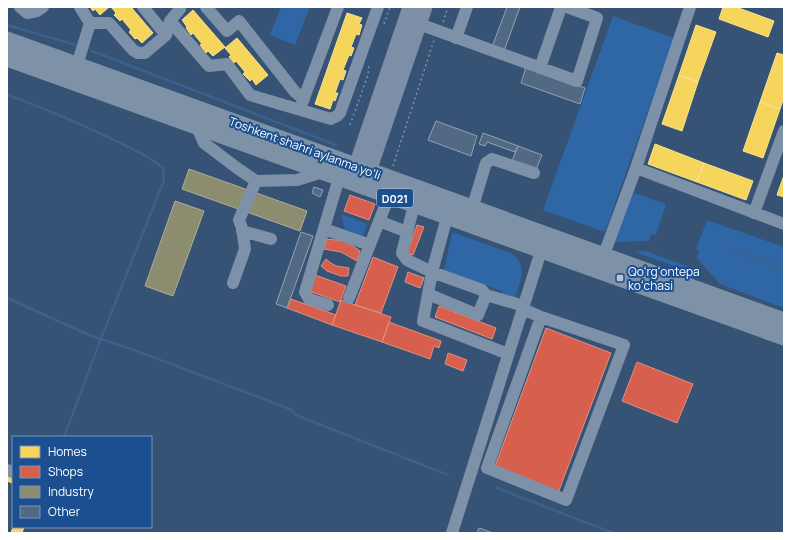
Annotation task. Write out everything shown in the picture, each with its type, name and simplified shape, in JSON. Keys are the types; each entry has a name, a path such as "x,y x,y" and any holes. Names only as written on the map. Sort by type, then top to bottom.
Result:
{"highway":[{"name":"Toshkent shahri aylanma yoʻli","path":"7,40 603,257 784,321"},
{"name":"Toshkent shahri aylanma yoʻli","path":"7,58 784,337"},
{"path":"70,81 68,71 71,67 77,65"}],"main road":[{"path":"357,184 410,7"},
{"path":"362,169 426,7"}],"street":[{"path":"20,7 27,13 37,11 43,7"},
{"path":"77,65 90,23 80,7"},
{"path":"143,7 166,35"},
{"path":"206,7 227,31 239,21 300,100 327,118 334,118 340,113 378,7"},
{"path":"170,21 209,66 227,64 250,95 287,105 300,100 338,7"},
{"path":"456,38 467,7"},
{"path":"540,68 561,7"},
{"path":"419,24 577,81 597,18 567,7"},
{"path":"603,257 636,168 690,7"},
{"path":"90,23 109,23 133,50 145,53 166,35 170,21 180,8"},
{"path":"197,127 204,143 256,181 297,180 323,172"},
{"path":"754,213 784,131"},
{"path":"472,209 486,163 492,160 534,173"},
{"path":"636,168 784,224"},
{"path":"328,305 309,299 305,292 339,178"},
{"path":"233,283 245,249 239,220 256,181"},
{"path":"349,298 389,196"},
{"path":"414,205 402,253 407,260 432,272 482,290 486,294 523,307 541,317 624,345 566,500 487,468 541,317"},
{"path":"447,217 432,272 423,321 508,354"},
{"path":"379,221 407,232"},
{"path":"324,229 370,245"},
{"path":"242,231 271,239"},
{"path":"452,533 542,251"},
{"path":"428,294 478,315 486,294"}],"path":[{"path":"382,26 386,20 390,7"},
{"path":"389,178 437,31 443,22 448,7"},
{"path":"350,125 368,75 369,63"}],"shaded area":[{"path":"281,7 310,7 295,45 270,35"},
{"path":"613,16 674,38 605,232 543,210"},
{"path":"632,192 666,204 656,235 652,234 649,241 614,242"},
{"path":"341,214 367,224 363,237 345,230"},
{"path":"707,220 784,247 784,308 720,284 697,258 699,251 696,249"},
{"path":"452,232 511,253 517,258 520,263 522,275 514,300 502,297 502,291 444,271"},
{"path":"646,251 692,268 696,274 635,252"}],"building: Homes":[{"path":"90,7 109,7 100,15 95,9 93,11"},
{"path":"111,7 131,7 153,33 142,43 137,38 135,39 129,32 131,30 122,19 120,21 114,15 116,13"},
{"path":"723,7 736,7 774,21 768,37 719,19"},
{"path":"193,10 225,47 213,56 208,51 206,53 200,45 202,44 193,33 191,35 182,20"},
{"path":"347,13 362,18 359,24 362,25 359,35 356,34 351,47 354,48 351,56 349,55 343,70 346,71 343,80 340,79 335,93 338,93 335,101 333,100 330,109 315,104"},
{"path":"696,25 716,32 698,82 679,75"},
{"path":"237,38 268,75 256,85 252,79 250,81 243,74 245,72 236,61 234,63 229,57 231,55 225,48"},
{"path":"777,53 784,55 784,97 780,109 760,102"},
{"path":"679,75 698,82 682,131 662,124"},
{"path":"760,102 780,109 763,158 743,151"},
{"path":"655,144 704,163 697,182 648,164"},
{"path":"704,163 753,181 746,200 697,182"},
{"path":"784,175 784,197 777,195"},
{"path":"7,474 12,476 12,483 7,481"},
{"path":"13,528 24,528 22,533 11,533"}],"building: Shops":[{"path":"350,195 375,204 369,220 344,211"},
{"path":"417,225 424,227 413,255 407,253"},
{"path":"327,239 345,241 360,251 357,261 341,252 324,249"},
{"path":"373,257 398,267 381,313 355,305"},
{"path":"326,259 336,266 349,268 348,276 341,276 327,271 321,266"},
{"path":"408,272 424,278 420,288 405,282"},
{"path":"315,275 346,286 340,302 309,291"},
{"path":"291,299 336,315 332,325 287,308"},
{"path":"341,300 391,317 382,342 332,325"},
{"path":"439,306 496,328 492,339 435,317"},
{"path":"389,322 441,341 439,348 434,346 430,359 382,342"},
{"path":"546,328 611,353 558,493 494,469"},
{"path":"448,353 467,360 463,371 445,364"},
{"path":"637,362 693,384 677,423 622,401"}],"building: Industry":[{"path":"189,169 307,211 300,231 182,189"},
{"path":"175,201 204,211 173,296 145,286"}],"building: Other":[{"path":"507,7 520,7 504,51 492,47"},
{"path":"526,67 585,88 580,104 521,83"},
{"path":"436,121 477,136 471,156 428,140"},
{"path":"483,133 518,146 515,152 487,142 485,146 479,144"},
{"path":"518,146 542,155 536,170 512,161"},
{"path":"314,187 323,190 320,197 312,193"},
{"path":"301,232 313,236 287,308 276,304"},
{"path":"479,528 493,533 477,533"}],"waterway":[{"path":"7,25 76,45"},
{"path":"92,51 336,145"},
{"path":"7,95 47,110 99,133 145,155 163,168 164,180 64,436"},
{"path":"731,250 784,269"},
{"path":"7,298 89,335 134,350 290,409 296,415 448,475"},
{"path":"497,488 613,533"}],"place":[{"name":"Qoʻrgʻontepa koʻchasi","path":"620,278"}]}
